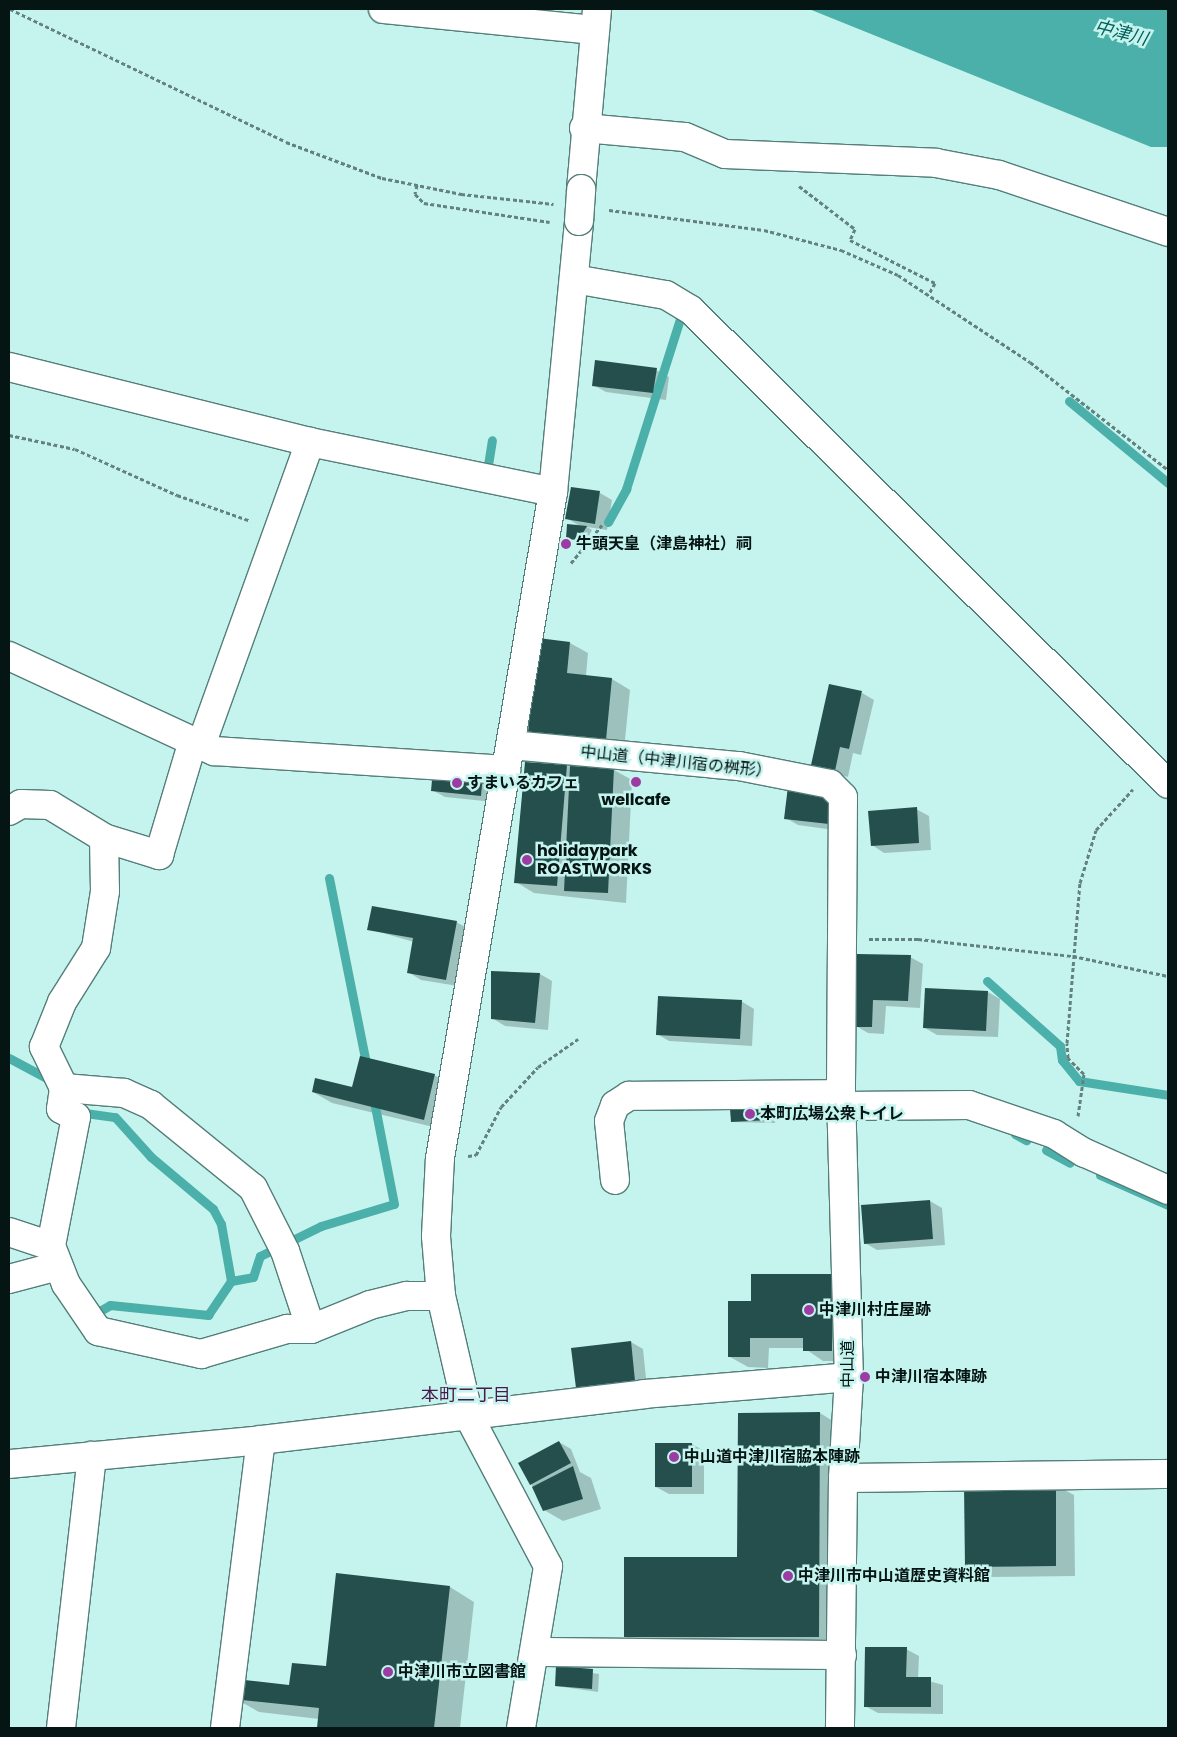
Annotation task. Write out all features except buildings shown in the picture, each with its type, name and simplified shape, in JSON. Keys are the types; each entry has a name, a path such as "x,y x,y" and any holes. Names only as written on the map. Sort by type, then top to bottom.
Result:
{"street":[{"path":"383,9 596,19 584,128 574,279 553,492 440,1158 436,1236 441,1296 469,1417 548,1566 521,1728"},
{"path":"584,128 685,137 725,154 776,158 936,163 999,175 1168,232"},
{"path":"574,279 666,295 690,310 1160,776"},
{"path":"9,367 310,442 553,492"},
{"path":"9,811 21,804 50,805 104,838 158,855 197,743 281,527 310,442"},
{"name":"中山道（中津川宿の桝形）","path":"9,656 214,751 314,760 509,758 739,766 830,784 843,797 843,939"},
{"path":"54,1256 76,1117 61,1109 63,1091 44,1047 62,1002 96,948 105,891 104,838"},
{"name":"中山道","path":"840,1728 843,1478 849,1377 842,1100 843,939"},
{"path":"63,1091 124,1092 152,1106 252,1188 282,1244 311,1329"},
{"path":"615,1180 609,1121 615,1105 629,1096 842,1100 969,1105 1054,1134 1085,1153 1168,1190"},
{"path":"9,1232 54,1256 98,1331 178,1352 201,1354 287,1330 311,1329 370,1305 407,1296 441,1296"},
{"path":"9,1279 54,1256"},
{"path":"9,1464 262,1440 469,1417 644,1394 849,1377"},
{"path":"224,1728 262,1440"},
{"path":"61,1728 92,1456"},
{"path":"843,1478 1168,1474"},
{"path":"534,1652 842,1655"}],"path":[{"path":"776,158 782,174 856,229 850,240 935,283 928,294"},
{"path":"417,185 415,194 424,203 552,222"},
{"path":"9,435 75,449 237,518 281,527"},
{"path":"1084,1087 1084,1074 1068,1058 1073,956 1080,883 1096,830 1160,776"},
{"path":"843,939 918,939 1073,956 1168,976"},
{"path":"440,1158 476,1156 501,1108 538,1067 578,1039"}],"water":[{"name":"中津川","path":"809,9 1168,9 1168,147 1151,147"}],"waterway":[{"path":"608,522 626,489 681,316"},
{"path":"1069,401 1168,483"},
{"path":"488,465 492,440"},
{"path":"329,878 367,1069"},
{"path":"987,981 1060,1046 1062,1060 1079,1081 1168,1095"},
{"path":"9,1058 54,1082"},
{"path":"78,1112 115,1117 151,1157 213,1209 221,1224 231,1281 253,1277 260,1256 321,1226 394,1204 373,1096"},
{"path":"1015,1134 1026,1140"},
{"path":"1046,1150 1070,1163"},
{"path":"1100,1175 1168,1205"},
{"path":"98,1312 110,1305 208,1315 231,1281"}],"place":[{"name":"牛頭天皇（津島神社）祠","path":"566,544"},
{"name":"wellcafe","path":"636,782"},
{"name":"すまいるカフェ","path":"457,783"},
{"name":"holidaypark ROASTWORKS","path":"527,860"},
{"name":"本町広場公衆トイレ","path":"750,1114"},
{"name":"中津川村庄屋跡","path":"809,1310"},
{"name":"中津川宿本陣跡","path":"865,1377"},
{"name":"中山道中津川宿脇本陣跡","path":"674,1457"},
{"name":"中津川市中山道歴史資料館","path":"788,1576"},
{"name":"中津川市立図書館","path":"388,1672"}],"district":[{"name":"本町二丁目","path":"466,1395"}]}
